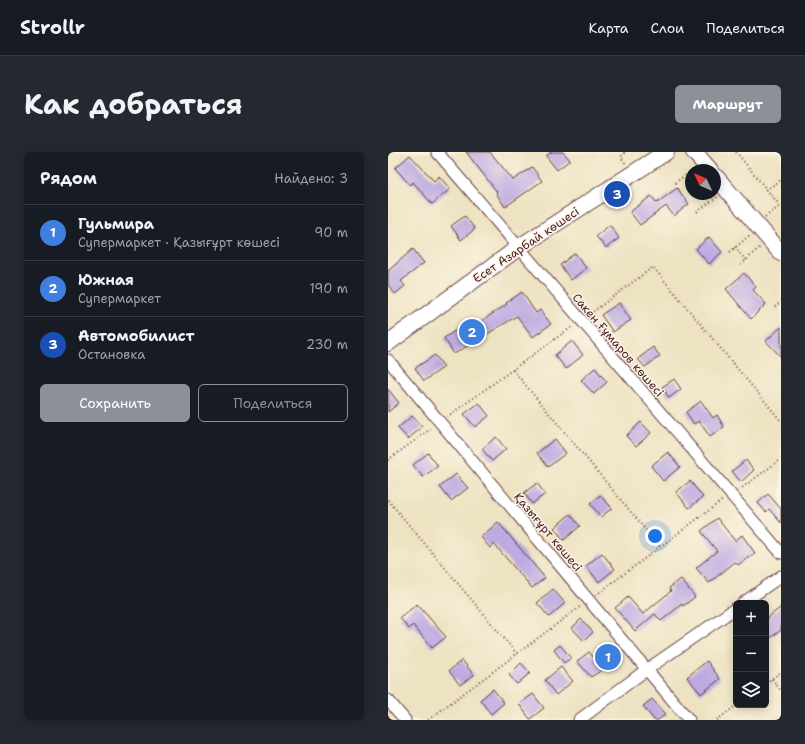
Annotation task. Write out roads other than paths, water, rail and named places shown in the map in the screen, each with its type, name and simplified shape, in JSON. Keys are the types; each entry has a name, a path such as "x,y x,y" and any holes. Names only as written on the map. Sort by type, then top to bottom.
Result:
{"street":[{"name":"Сакен Ғұмаров көшесі","path":"437,152 580,321 781,553"},
{"name":"Есет Азарбай көшесі","path":"388,343 518,248 666,152"},
{"path":"694,152 705,164"},
{"path":"721,183 781,253"},
{"name":"Қазығұрт көшесі","path":"388,360 689,720"},
{"path":"746,600 781,576"},
{"path":"579,720 646,670 733,610"},
{"path":"388,700 405,720"}],"place":[{"name":"Автомобилист","path":"617,194"},
{"name":"Южная","path":"472,332"},
{"name":"Гульмира","path":"608,657"}]}
